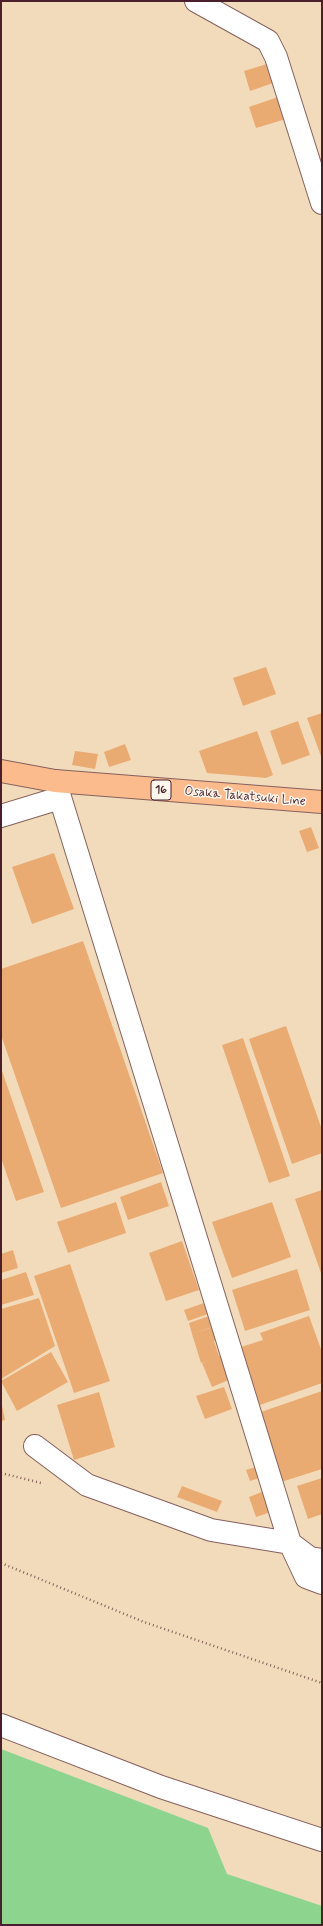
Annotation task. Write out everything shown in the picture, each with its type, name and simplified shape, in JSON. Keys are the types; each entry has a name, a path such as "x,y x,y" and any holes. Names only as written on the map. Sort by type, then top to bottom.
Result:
{"main road":[{"name":"Osaka Takatsuki Line","path":"1,771 58,790 322,802"}],"street":[{"path":"196,1 268,41 276,57 322,203"},
{"path":"1,816 58,790 290,1543 306,1577 322,1583"},
{"path":"35,1446 88,1486 211,1530 290,1543 310,1558 322,1560"},
{"path":"1,1725 161,1787 322,1840"}],"path":[{"path":"1,1563 144,1622 322,1683"}],"green space":[{"path":"1,1749 208,1828 227,1874 322,1906 322,1925 1,1925"}],"building":[{"path":"270,63 276,82 250,91 244,71"},
{"path":"278,97 286,119 256,128 249,107"},
{"path":"266,667 276,694 243,706 233,678"},
{"path":"322,713 322,759 307,718"},
{"path":"298,721 310,755 282,765 270,731"},
{"path":"257,731 273,775 266,778 207,773 199,751"},
{"path":"125,744 131,760 109,767 104,752"},
{"path":"75,751 98,754 95,769 72,765"},
{"path":"311,827 319,848 307,852 299,831"},
{"path":"54,853 74,909 32,924 12,867"},
{"path":"83,941 163,1173 61,1208 1,1035 1,969"},
{"path":"286,1026 322,1130 322,1153 292,1164 249,1039"},
{"path":"243,1038 290,1176 269,1183 222,1045"},
{"path":"1,1068 44,1192 16,1201 1,1158"},
{"path":"161,1182 169,1206 128,1220 120,1197"},
{"path":"322,1190 322,1276 295,1199"},
{"path":"116,1202 126,1233 68,1253 57,1222"},
{"path":"272,1202 291,1257 232,1278 212,1222"},
{"path":"182,1241 199,1290 166,1301 149,1253"},
{"path":"13,1250 18,1268 1,1273 1,1254"},
{"path":"70,1264 110,1381 74,1393 34,1276"},
{"path":"297,1269 310,1310 245,1331 232,1290"},
{"path":"26,1272 34,1295 1,1305 1,1280"},
{"path":"39,1298 55,1346 1,1379 1,1309"},
{"path":"204,1303 208,1314 188,1321 184,1310"},
{"path":"209,1316 212,1327 192,1334 189,1323"},
{"path":"309,1316 322,1352 322,1383 260,1405 241,1347 263,1340 260,1333"},
{"path":"213,1327 217,1340 214,1341 219,1356 221,1355 231,1379 212,1387 202,1363 210,1360 201,1363 192,1334"},
{"path":"51,1352 68,1382 17,1411 1,1381"},
{"path":"224,1387 232,1409 205,1419 196,1396"},
{"path":"322,1391 322,1469 281,1482 258,1413"},
{"path":"99,1392 115,1447 74,1460 57,1405"},
{"path":"1,1401 5,1420 1,1421"},
{"path":"262,1465 266,1476 250,1481 246,1470"},
{"path":"322,1478 322,1514 308,1519 297,1486"},
{"path":"182,1486 222,1501 217,1512 177,1497"},
{"path":"267,1490 274,1511 256,1517 249,1497"}]}
